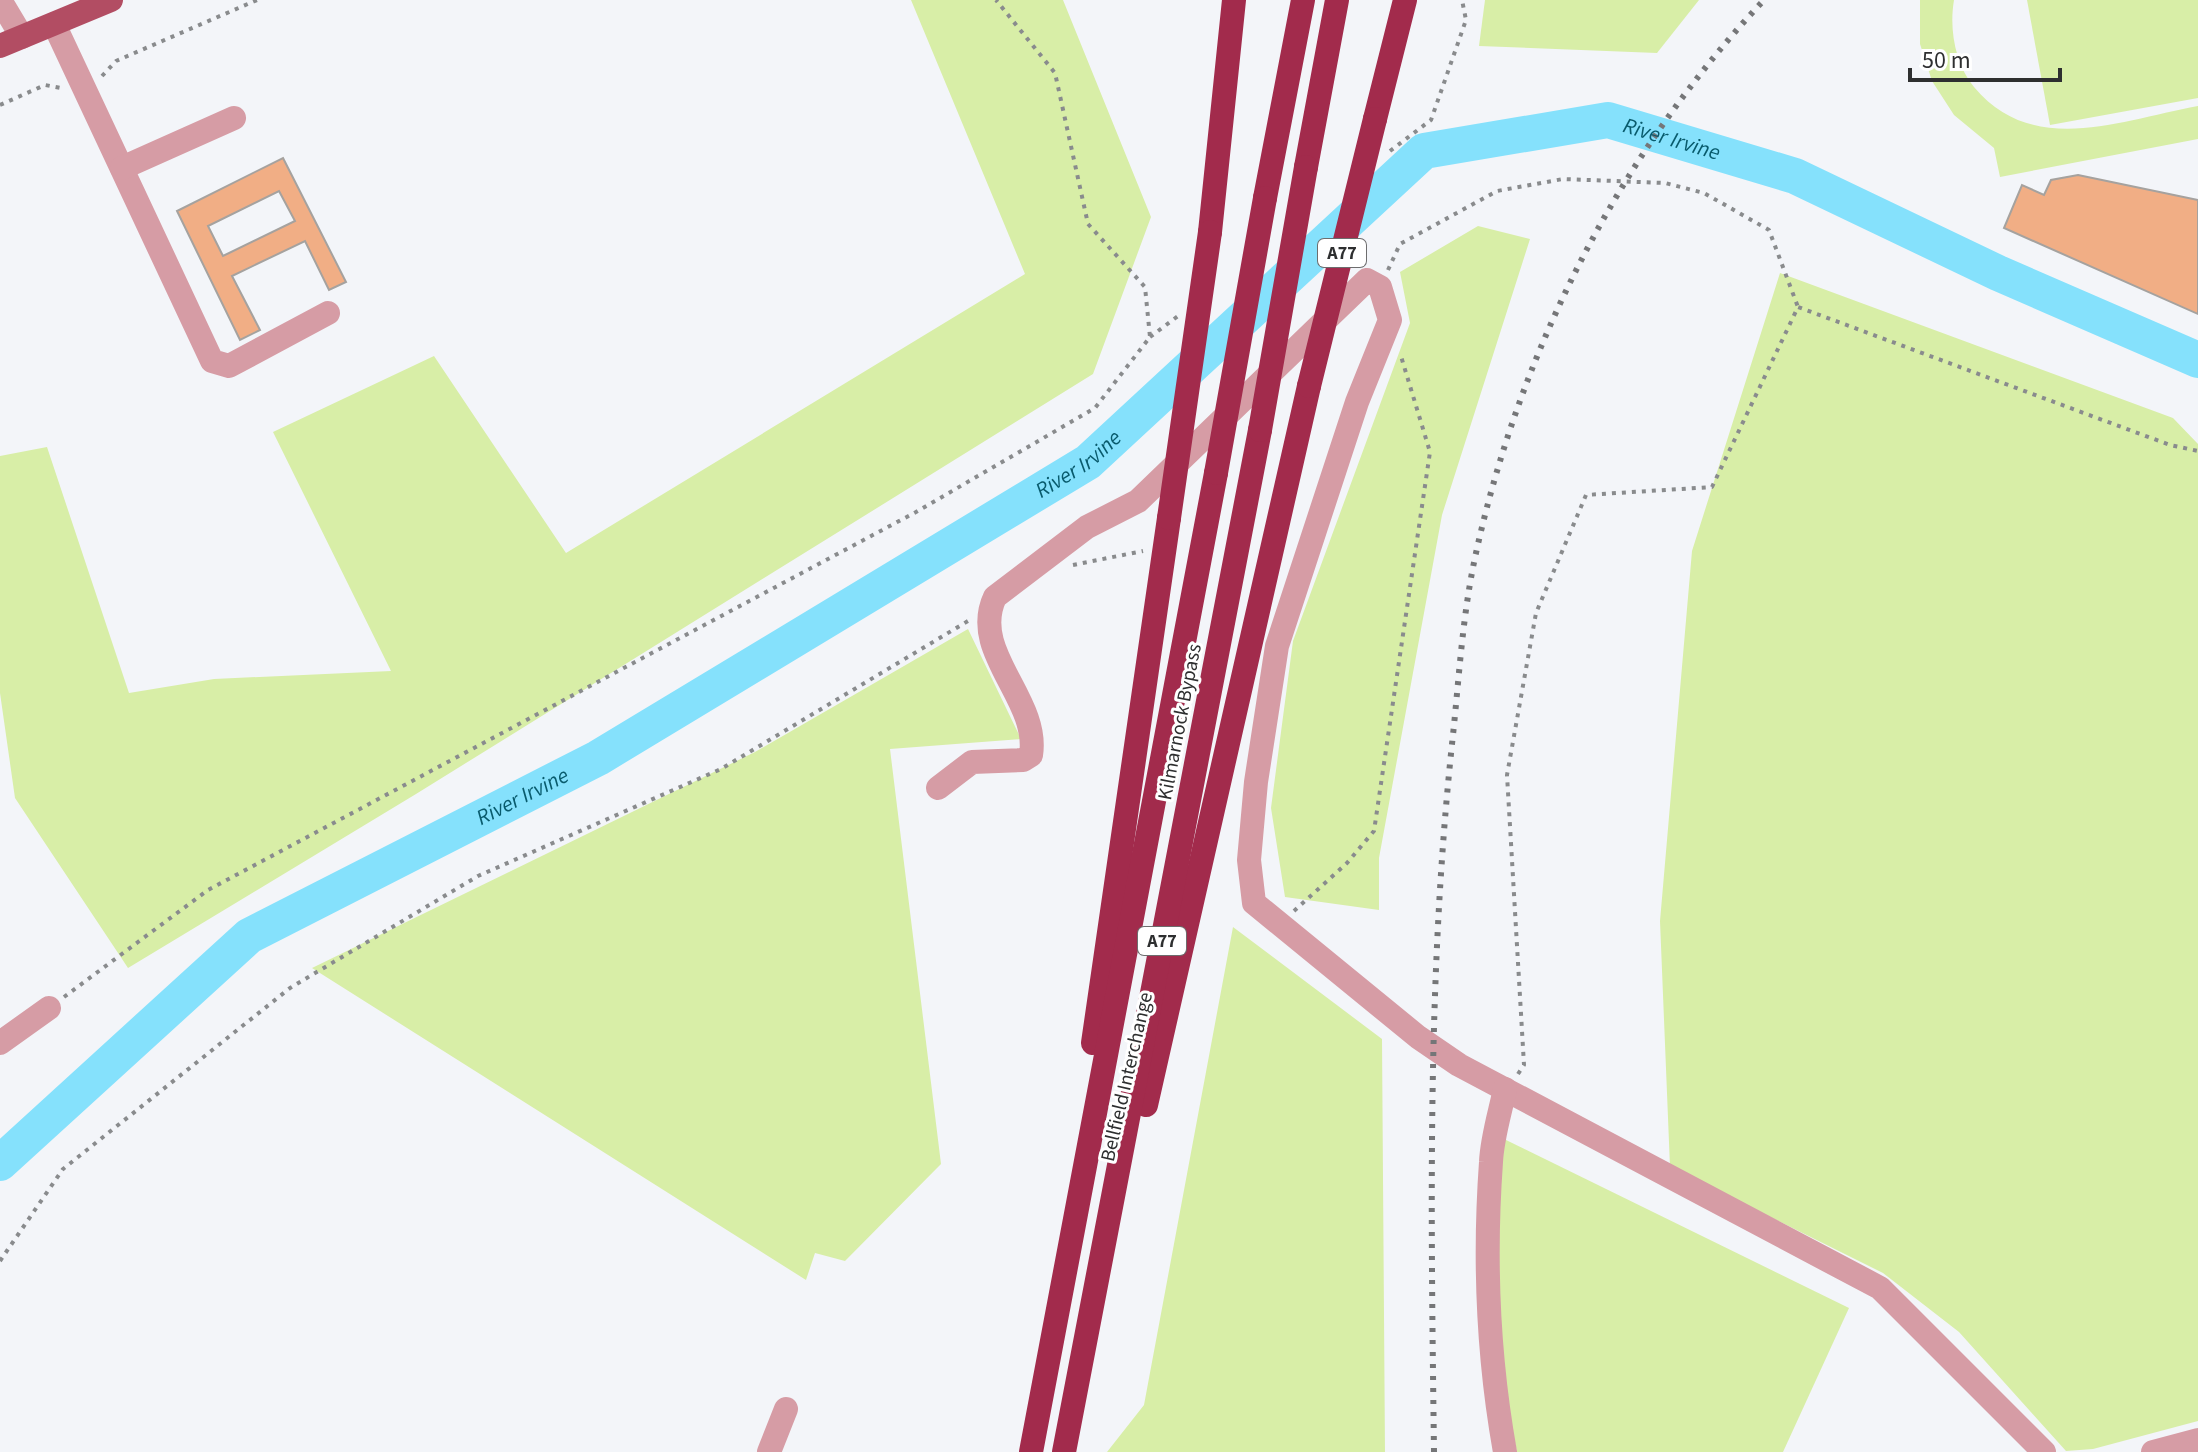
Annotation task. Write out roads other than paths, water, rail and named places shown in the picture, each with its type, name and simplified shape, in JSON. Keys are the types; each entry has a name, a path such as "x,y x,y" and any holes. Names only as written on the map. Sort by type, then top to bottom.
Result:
{"highway":[{"name":"A77","path":"1042,1394 1210,232 1234,0"},
{"name":"Kilmarnock Bypass","path":"1031,1452 1303,0"},
{"name":"Kilmarnock Bypass","path":"1064,1452 1260,430 1337,0"},
{"name":"Bellfield Interchange","path":"1074,1399 1159,1052 1309,386 1405,0"}],"main road":[{"path":"11,41 111,0"}],"lane":[{"path":"1,0 11,41"},
{"path":"54,24 212,361 229,366 328,313"},
{"path":"122,168 234,118"},
{"path":"938,788 972,762 1023,760 1031,755 1033,744 1028,722 989,634 989,608 995,597 1087,527 1138,501 1367,280 1380,287 1390,320 1357,402 1277,646 1256,782 1249,860 1254,903 1418,1037 1505,1089 1880,1288 2044,1452"},
{"path":"0,1043 49,1008"},
{"path":"1505,1089 1491,1159 1488,1291 1495,1396 1505,1452"},
{"path":"769,1452 786,1409"},
{"path":"2153,1452 2198,1440"}],"waterway":[{"name":"River Irvine","path":"0,1163 249,936 598,758 1088,462 1424,151 1608,120 1795,176 1998,273 2198,360"}],"railway":[{"path":"1434,1452 1432,1098 1438,921 1461,648 1476,553 1495,477 1520,402 1549,328 1583,257 1621,188 1665,122 1712,59 1764,0"}]}
